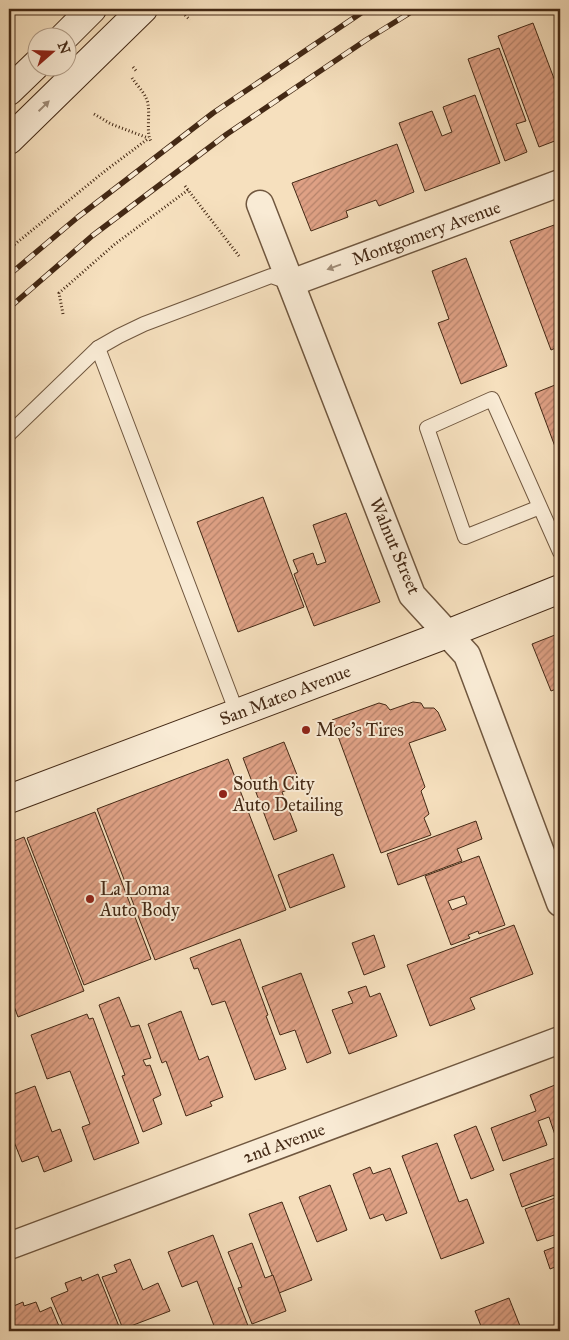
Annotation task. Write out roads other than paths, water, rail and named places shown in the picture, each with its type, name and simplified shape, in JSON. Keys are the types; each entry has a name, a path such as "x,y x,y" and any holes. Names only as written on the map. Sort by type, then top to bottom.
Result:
{"main road":[{"path":"73,28 92,9"},
{"path":"9,140 134,12"},
{"path":"9,91 28,73"},
{"name":"San Mateo Avenue","path":"9,799 447,634 560,589"}],"street":[{"name":"Montgomery Avenue","path":"291,283 560,183"},
{"name":"Walnut Street","path":"260,204 412,595 467,655 560,903"},
{"name":"2nd Avenue","path":"9,1246 560,1040"}],"lane":[{"path":"9,434 98,348 144,324 271,276 291,283"},
{"path":"98,348 238,713"},
{"path":"540,507 466,537 427,428 492,399 540,507 560,552"}],"railway":[{"path":"9,275 78,217 213,113 367,9"},
{"path":"9,308 92,236 227,134 366,40 416,9"}],"place":[{"name":"Moe's Tires","path":"306,730"},
{"name":"South City Auto Detailing","path":"223,794"},
{"name":"La Loma Auto Body","path":"90,899"}]}
